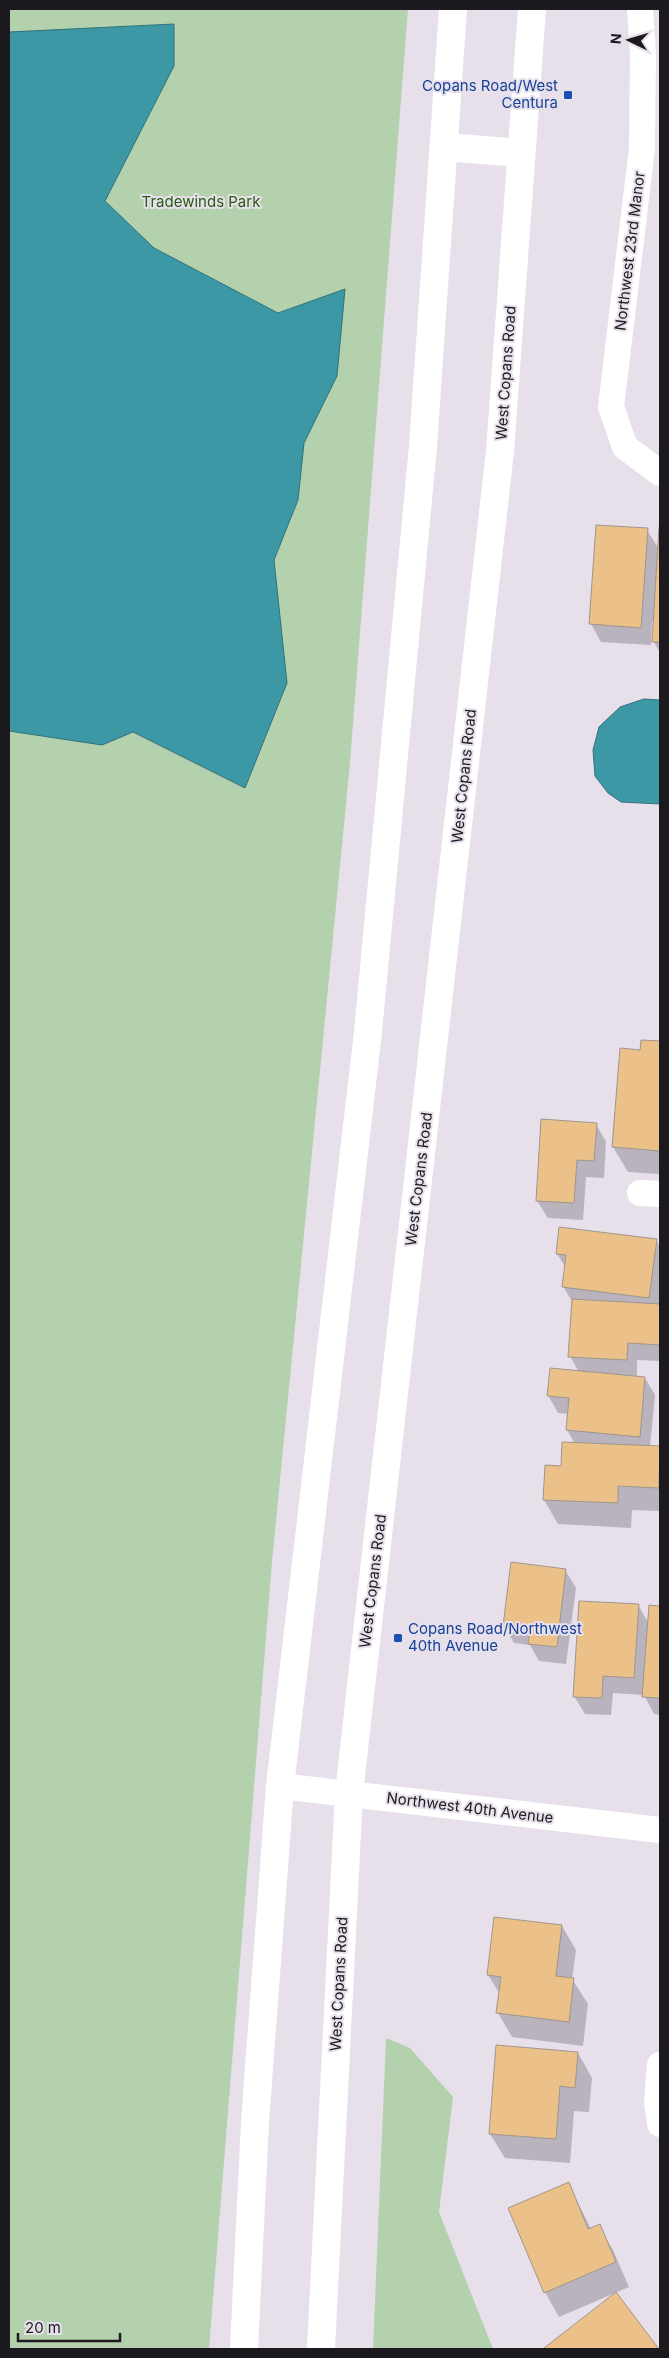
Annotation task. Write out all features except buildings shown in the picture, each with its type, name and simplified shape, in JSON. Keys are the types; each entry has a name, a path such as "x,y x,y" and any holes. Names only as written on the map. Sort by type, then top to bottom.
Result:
{"main road":[{"path":"244,2349 255,2122 280,1786 369,1022 423,446 453,9"},
{"name":"West Copans Road","path":"321,2349 349,1793 500,451 532,9"},
{"path":"444,147 521,153"}],"street":[{"name":"Northwest 23rd Manor","path":"640,9 643,56 642,148 611,407 625,447 660,473"},
{"name":"Northwest 40th Avenue","path":"280,1786 660,1830"},
{"path":"660,2065 657,2102 660,2124"}],"green space":[{"name":"Tradewinds Park","path":"9,9 408,9 350,763 272,1562 209,2349 9,2349"},
{"path":"386,2038 410,2048 453,2097 439,2212 493,2349 373,2349"}],"water":[{"path":"174,24 174,66 105,201 154,248 278,313 345,289 337,376 304,443 298,500 274,560 287,683 245,788 133,732 102,745 9,731 9,32"},
{"path":"644,699 660,700 660,804 621,802 608,793 595,776 593,750 599,727 620,707"}],"place":[{"name":"Copans Road/West Centura","path":"568,95"},
{"name":"Copans Road/Northwest 40th Avenue","path":"398,1638"}]}
